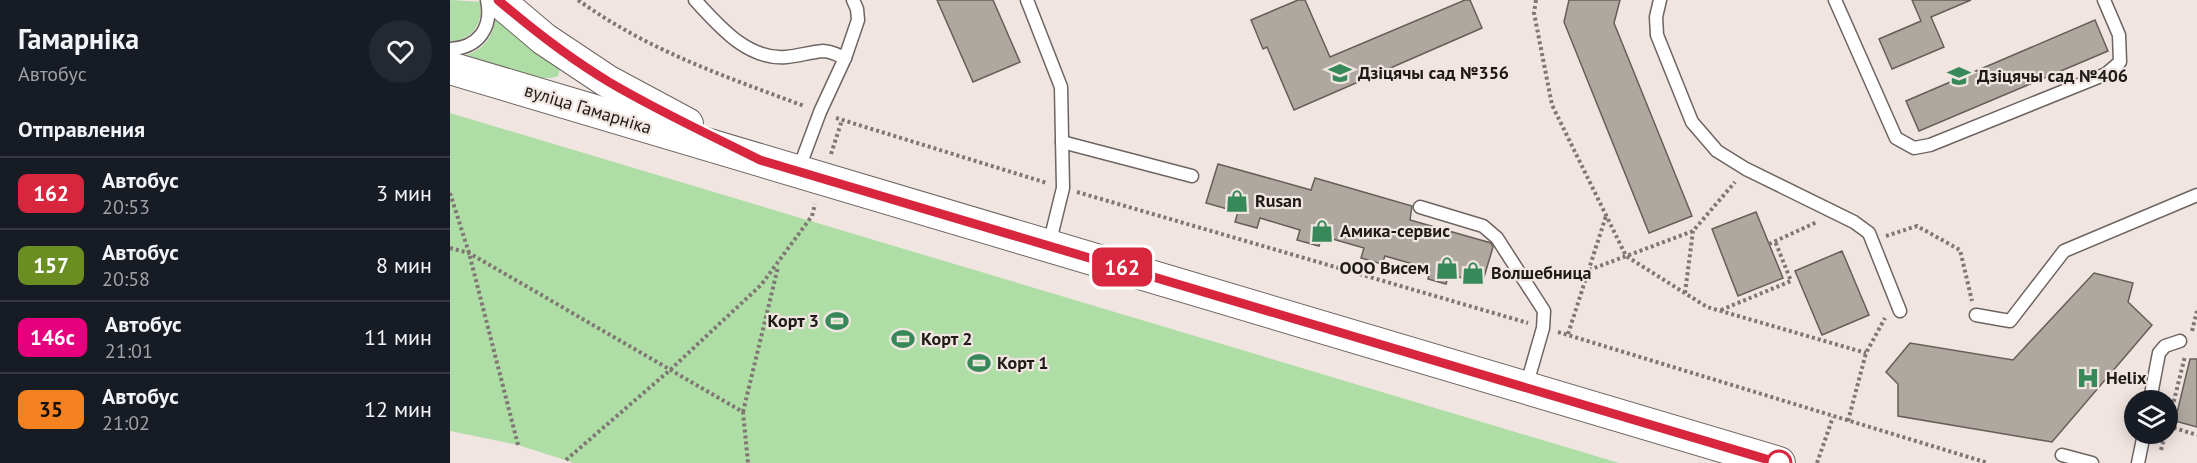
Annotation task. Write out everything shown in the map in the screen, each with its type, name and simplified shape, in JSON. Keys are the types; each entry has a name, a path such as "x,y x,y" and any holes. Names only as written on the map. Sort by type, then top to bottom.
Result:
{"main road":[{"name":"вуліца Гамарніка","path":"498,0 544,39 608,81 760,160"},
{"name":"вуліца Гамарніка","path":"450,68 1779,463"}],"lane":[{"path":"450,49 462,49 473,44 483,34 488,20 487,0"},
{"path":"694,0 726,32 745,47 762,55 783,58 825,51 845,57"},
{"path":"798,172 858,20 853,0"},
{"path":"1028,0 1061,87 1064,188 1048,246"},
{"path":"1660,0 1656,17 1657,35 1692,122 1718,151 1746,169 1837,213 1869,233 1900,311"},
{"path":"1835,0 1896,138 1914,148 1930,145 2106,74 2121,62 2119,35 2104,0"},
{"path":"1062,142 1192,176"},
{"path":"1976,315 2010,321 2064,251 2197,195"},
{"path":"1420,207 1483,226 1497,238 1544,311 1543,328 1526,387"},
{"path":"2152,390 2159,353 2165,346 2180,341"},
{"path":"2138,463 2142,444"},
{"path":"2062,454 2092,463"}],"path":[{"path":"578,0 633,36 685,62 820,112 1064,188 1568,334 1848,422 1988,463"},
{"path":"1536,0 1533,13 1552,105 1626,256 1707,307 1866,353"},
{"path":"1589,270 1693,231 1746,169"},
{"path":"450,193 469,253 518,445"},
{"path":"1769,244 1837,213"},
{"path":"566,460 670,370 761,285 812,216"},
{"path":"1568,334 1606,216"},
{"path":"1871,240 1917,226 1960,250 1976,315"},
{"path":"1685,293 1693,231"},
{"path":"1720,310 1791,281 1775,241"},
{"path":"450,248 469,253 743,412"},
{"path":"748,463 743,412 779,263"},
{"path":"1848,422 1866,353 1885,318 1900,311"},
{"path":"2191,332 2197,311"},
{"path":"2177,390 2185,356"},
{"path":"1817,463 1833,417"},
{"path":"2178,428 2197,435"},
{"path":"2159,455 2162,444"}],"green space":[{"path":"450,0 481,2 481,10 478,24 470,34 450,41"},
{"path":"495,14 557,65 560,70 558,76 539,78 466,55 479,49 488,40 495,22"},
{"path":"450,113 1619,463 574,463 518,445 450,431"}],"building":[{"path":"937,0 993,0 1020,62 973,82"},
{"path":"1298,0 1305,0 1330,57 1465,0 1470,0 1482,28 1294,110 1267,47 1263,49 1251,20"},
{"path":"1569,0 1620,0 1614,23 1692,216 1649,233 1564,22"},
{"path":"1912,0 1971,0 1931,17 1944,47 1892,69 1879,39 1921,21"},
{"path":"2095,20 2108,51 1919,131 1906,101"},
{"path":"1218,164 1311,190 1315,178 1412,206 1410,220 1491,243 1493,247 1482,284 1449,274 1446,284 1428,279 1430,269 1385,256 1382,264 1361,258 1364,248 1322,236 1319,246 1297,240 1300,230 1260,218 1257,228 1235,222 1238,212 1206,203"},
{"path":"1756,212 1783,278 1738,296 1712,229"},
{"path":"1842,251 1869,315 1822,335 1795,271"},
{"path":"2094,273 2133,283 2128,302 2152,325 2052,442 1898,416 1898,384 1886,372 1910,343 2013,360"},
{"path":"2190,359 2197,359 2197,427 2178,422 2178,409"}],"bus line":[{"name":"162","path":"498,0 544,39 608,81 760,160 1779,463"}],"place":[{"name":"Дзіцячы сад №356","path":"1340,73"},
{"name":"Дзіцячы сад №406","path":"1959,76"},
{"name":"Rusan","path":"1237,201"},
{"name":"Амика-сервис","path":"1322,231"},
{"name":"ООО Висем","path":"1447,268"},
{"name":"Волшебница","path":"1473,273"},
{"name":"Корт 3","path":"837,321"},
{"name":"Корт 2","path":"903,339"},
{"name":"Корт 1","path":"979,363"},
{"name":"Helix","path":"2088,378"}]}
